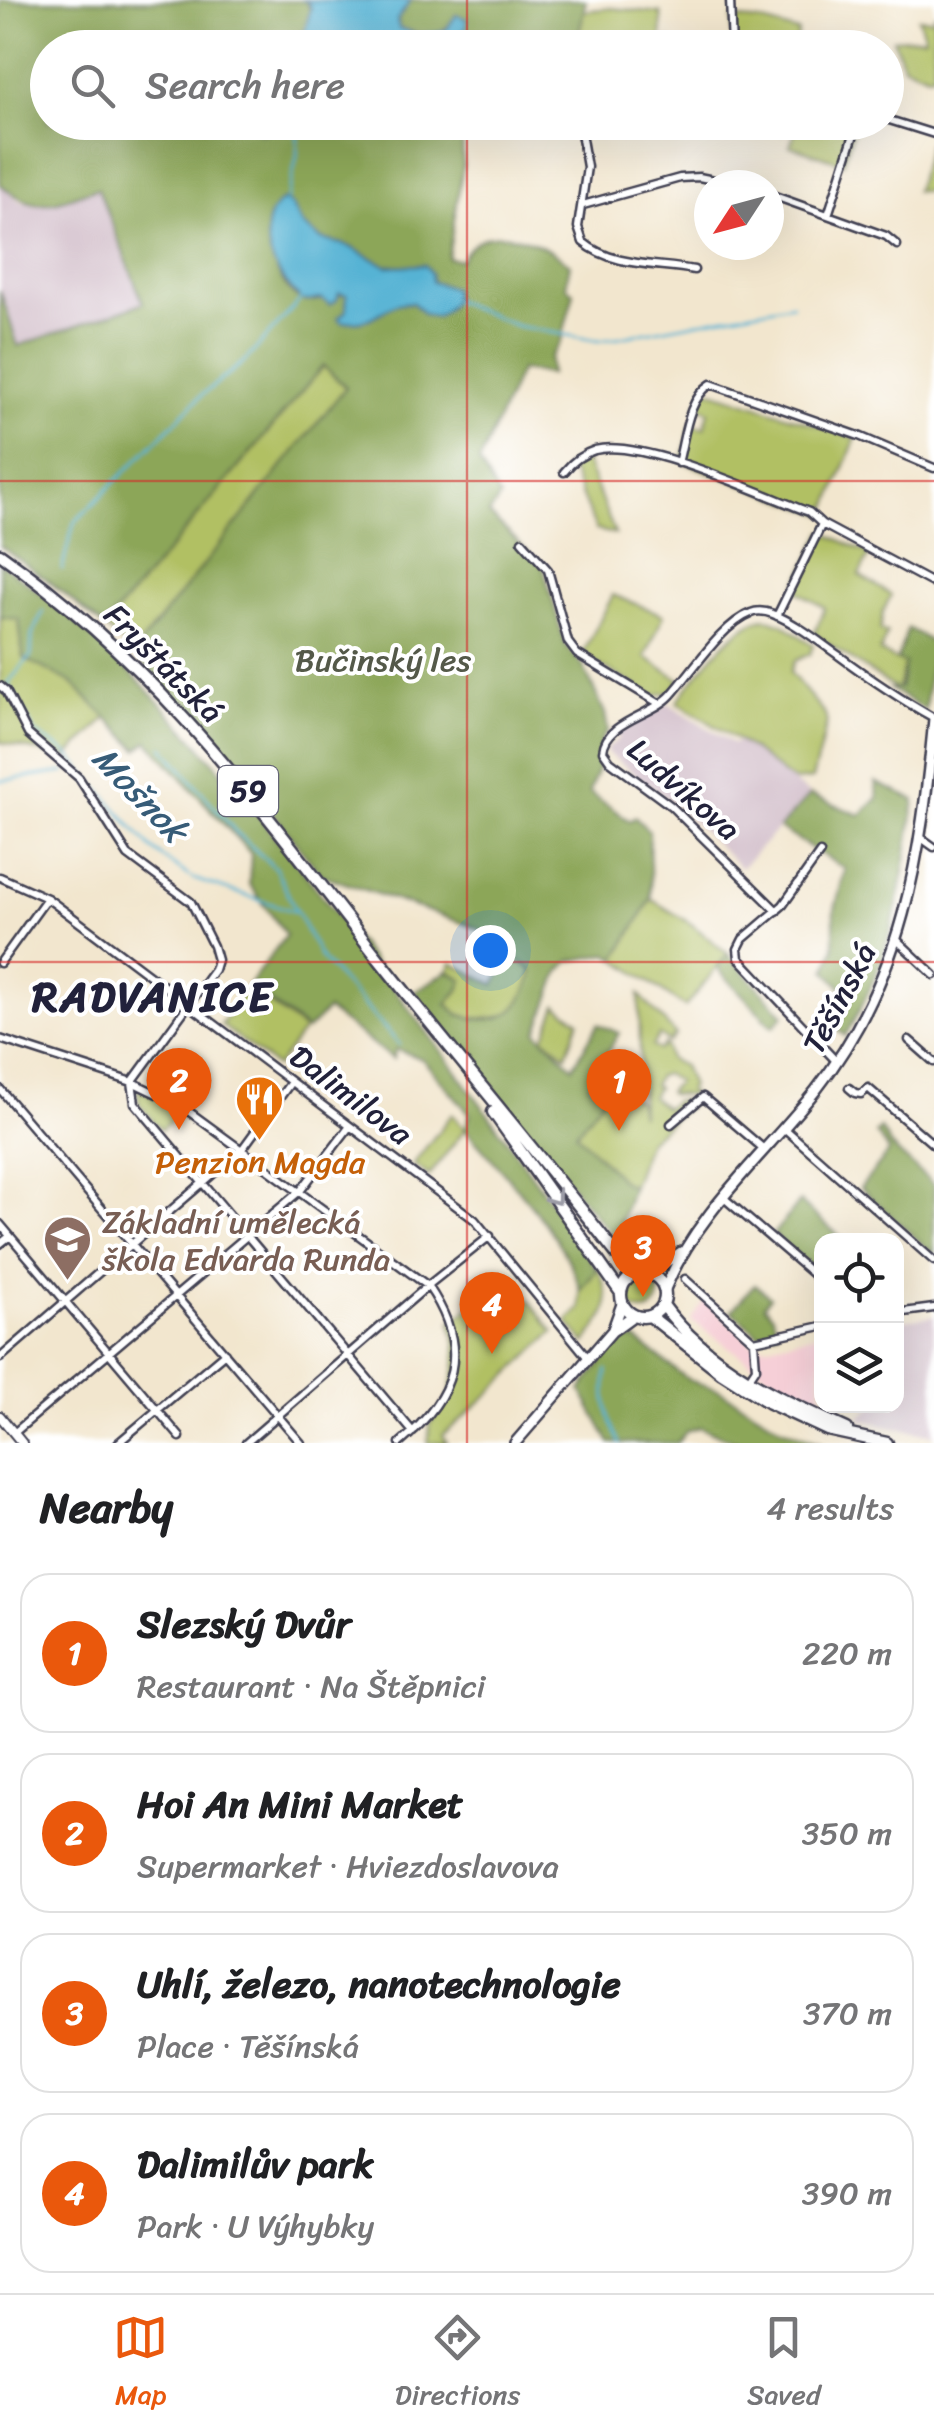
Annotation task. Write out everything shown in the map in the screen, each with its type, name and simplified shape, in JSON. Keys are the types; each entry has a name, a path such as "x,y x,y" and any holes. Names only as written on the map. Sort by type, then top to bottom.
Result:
{"main road":[{"name":"Fryštátská","path":"0,554 71,607 164,693 218,754 619,1257 645,1273"},
{"name":"Těšínská","path":"665,1289 681,1252 837,1062 878,992 897,940 919,836 934,719"},
{"name":"Fryštátská","path":"459,1061 622,1298"},
{"name":"Těšínská","path":"645,1273 681,1252"},
{"path":"612,1331 627,1280 645,1273 665,1289 664,1304 650,1316"},
{"path":"622,1298 634,1316"},
{"path":"664,1304 696,1339 748,1380 866,1438"},
{"path":"515,1443 612,1331 634,1316 650,1316 722,1374 763,1400 827,1430 887,1443"}],"street":[{"path":"730,0 731,30"},
{"path":"904,125 934,134"},
{"path":"582,140 587,166 578,236 590,248 625,263 647,262 694,270"},
{"path":"828,215 852,140"},
{"path":"583,205 694,177"},
{"path":"784,199 886,236 897,246"},
{"path":"678,463 693,405 711,384 859,436 934,468"},
{"path":"564,472 583,455 598,449 630,450 678,463 809,512 822,524 934,584"},
{"path":"777,616 822,524"},
{"name":"Ludvíkova","path":"522,541 548,570 563,629 577,654 661,704 611,732 604,740 603,751 610,761 671,806 777,911"},
{"path":"661,704 743,618 762,611 777,616 934,719"},
{"path":"0,686 28,734 80,778 128,855 191,902 217,960 132,1082 135,1103 413,1432"},
{"path":"919,836 934,847"},
{"path":"820,853 777,911 743,938 738,949 739,958 837,1062"},
{"name":"Dalimilova","path":"0,876 47,898 471,1217 588,1358"},
{"path":"0,963 47,898"},
{"path":"897,940 934,975"},
{"path":"0,1039 132,1082 180,1105 428,1286 447,1320 452,1370 445,1396 429,1418 400,1443"},
{"path":"909,1040 934,1062"},
{"path":"0,1358 243,1148 291,1082"},
{"path":"849,1088 854,1094 862,1094 868,1088 934,1144"},
{"path":"0,1090 302,1443"},
{"path":"671,1124 703,1097 766,1150"},
{"path":"14,1433 301,1190 350,1126"},
{"path":"784,1128 934,1261"},
{"path":"724,1198 814,1275"},
{"path":"0,1224 180,1436"},
{"path":"0,1244 10,1236"},
{"path":"246,1443 490,1236"},
{"path":"685,1279 754,1341 756,1368 748,1380"},
{"path":"904,1312 934,1308"},
{"path":"754,1341 814,1328"},
{"path":"118,1443 225,1352"},
{"path":"0,1416 22,1443"}],"shaded area":[{"path":"0,185 21,202 35,205 98,188 143,304 18,346 0,290"},
{"path":"668,703 734,744 738,741 753,750 810,795 741,868 675,804 607,753 606,749 620,738 616,734"},
{"path":"705,1300 753,1344 766,1346 814,1335 814,1399 765,1373 691,1320"},
{"path":"934,1316 934,1435 860,1417 865,1413 904,1413 904,1320"}],"green space":[{"name":"Bučinský les","path":"0,0 306,1 312,14 306,30 30,30 30,140 462,140 463,166 448,258 461,260 471,246 497,235 528,241 570,264 566,286 574,293 561,342 550,358 550,374 520,370 479,463 500,498 489,514 543,566 565,644 583,666 605,713 608,731 602,739 602,759 589,792 630,821 635,817 649,831 651,899 616,959 608,954 570,961 559,973 537,1032 573,1067 598,1024 619,1033 589,1085 605,1096 576,1133 624,1183 632,1186 621,1222 647,1253 621,1243 597,1218 414,992 448,971 463,980 447,1004 457,1014 497,1018 515,1008 533,971 477,928 321,875 224,750 137,657 141,643 346,387 323,366 104,627 0,546 0,290 18,346 143,303 98,188 47,203 14,194 0,184","holes":["283,200 303,226 321,239 346,245 387,266 401,266 454,296 448,309 397,303 361,321 346,311 347,295 313,301 297,297 279,274 270,241 270,225"]},
{"path":"411,0 586,0 580,30 450,30 453,21 442,30 406,30 399,28 398,23"},
{"path":"611,8 661,13 662,30 579,30 583,11"},
{"path":"934,13 934,74 928,75 904,65 904,38 925,37 918,18 933,19"},
{"path":"732,18 791,30 732,30"},
{"path":"792,140 850,140 843,163 790,146"},
{"path":"930,140 934,141 934,191 915,191"},
{"path":"324,366 346,388 141,643 137,657 104,627"},
{"path":"706,389 856,438 825,515 685,463 691,425 704,428 709,411 696,406"},
{"path":"584,457 615,534 596,530 570,468"},
{"path":"823,532 870,554 859,575 891,595 883,612 880,630 887,633 880,652 905,664 897,690 814,634 825,608 794,589"},
{"path":"0,563 51,601 143,685 266,825 441,1051 595,1267 580,1291 574,1272 549,1229 465,1129 470,1114 422,1059 396,1049 393,1059 327,1010 307,1030 248,986 286,935 249,884 251,854 148,741 138,749 71,682 23,658 19,619 0,617"},
{"path":"613,595 664,615 645,657 681,680 670,692 654,696 582,655"},
{"path":"0,617 19,619 23,658 71,682 107,718 66,758 0,742"},
{"path":"766,618 783,624 813,645 810,654 795,661 790,672 825,714 827,723 812,779 795,781 787,777 753,750 677,702 730,639"},
{"path":"908,628 933,643 925,710 890,689 900,688 905,664 897,659"},
{"path":"875,782 915,800 900,893 885,950 861,1007 845,1036 836,1028 824,1041 815,1031 832,1016 843,989 826,971 834,949 834,913 845,869 779,828 810,795 860,815 878,798"},
{"path":"651,899 690,923 728,954 685,1007 616,959"},
{"path":"728,954 784,1015 773,1027 717,968"},
{"path":"509,955 519,958 533,971 521,1002 509,1014 467,1017 447,1004 459,990 461,978 448,971 452,963 495,985"},
{"path":"248,987 304,1030 276,1067 221,1025"},
{"path":"639,994 676,1035 669,1042 659,1035 652,1046 659,1050 665,1044 669,1059 683,1066 691,1086 688,1090 695,1096 670,1094 677,1081 664,1074 658,1076 651,1097 665,1108 674,1101 695,1100 648,1141 632,1186 624,1183 576,1133 605,1096 614,1102 621,1091 638,1101 641,1116"},
{"path":"557,1005 579,1021 566,1055 544,1038"},
{"path":"137,1088 170,1103 176,1117 161,1130 139,1104"},
{"path":"452,1114 465,1129 429,1176 413,1164"},
{"path":"881,1129 891,1146 934,1185 934,1255 860,1188 889,1152 876,1133"},
{"path":"800,1202 836,1233 814,1233 814,1270 773,1234"},
{"path":"598,1268 606,1291 606,1308 585,1343 567,1322 580,1309 580,1291"},
{"path":"511,1276 554,1332 443,1435 447,1443 428,1443 430,1424 450,1394 455,1368 451,1322"},
{"path":"643,1279 655,1283 659,1295 655,1307 643,1311 631,1307 627,1295 631,1283"},
{"path":"755,1284 770,1297 764,1305 773,1315 777,1331 759,1335 731,1311"},
{"path":"635,1339 689,1380 719,1390 782,1428 823,1443 739,1443 699,1427 686,1432 677,1443 610,1443 581,1390 618,1341"}],"water":[{"path":"301,0 411,0 397,20 399,28 404,30 305,30 311,8"},
{"path":"456,15 467,19 466,29 446,30"},
{"path":"283,200 291,205 303,226 321,239 346,245 387,266 425,265 432,282 453,288 450,306 436,317 424,314 413,303 401,303 367,319 342,322 338,318 346,311 347,295 339,293 330,305 322,299 301,299 281,276 270,254 269,219"}],"waterway":[{"name":"Mošnok","path":"287,200 297,140"},
{"name":"Mošnok","path":"62,569 74,523 203,394 245,361 303,297"},
{"path":"453,300 517,326 599,341 792,304"},
{"name":"Mošnok","path":"43,612 32,635 31,656 8,683 34,732 67,753 150,847 169,862 194,879 297,912 320,957 400,1045"},
{"path":"163,747 236,832 276,869 296,911"},
{"path":"0,781 65,772"},
{"name":"Mošnok","path":"607,1370 607,1408 620,1443"}],"place":[{"name":"Hoi An Mini Market","path":"179,1130"},
{"name":"Slezský Dvůr","path":"619,1131"},
{"name":"Penzion Magda","path":"260,1142"},
{"name":"Základní umělecká škola Edvarda Runda","path":"67,1282"},
{"name":"Uhlí, železo, nanotechnologie","path":"643,1297"},
{"name":"Dalimilův park","path":"492,1354"}],"district":[{"name":"RADVANICE","path":"153,996"}]}
